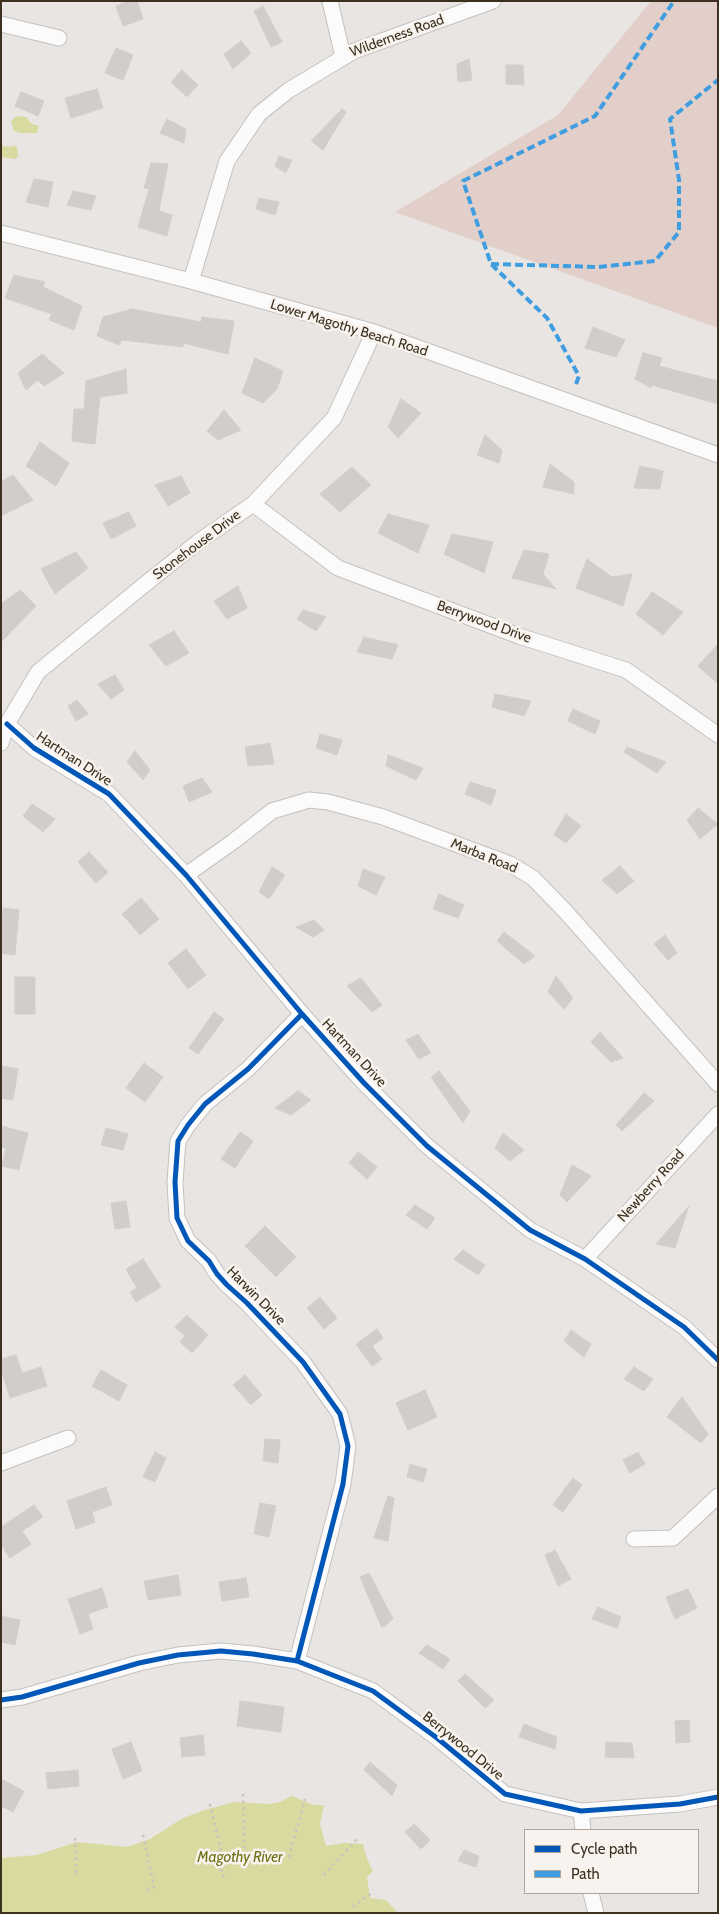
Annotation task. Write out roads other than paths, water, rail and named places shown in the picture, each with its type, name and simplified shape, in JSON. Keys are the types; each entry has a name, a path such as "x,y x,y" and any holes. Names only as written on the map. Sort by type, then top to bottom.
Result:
{"street":[{"path":"330,1 343,57"},
{"name":"Wilderness Road","path":"190,282 227,161 259,114 289,90 354,51 493,1"},
{"path":"1,24 59,38"},
{"name":"Lower Magothy Beach Road","path":"1,233 374,332 718,455"},
{"name":"Stonehouse Drive","path":"1,743 7,724 38,672 198,542 253,504 334,418 374,332"},
{"name":"Berrywood Drive","path":"253,504 338,568 519,636 626,670 718,735"},
{"name":"Hartman Drive","path":"7,724 34,748 108,794 186,875 302,1014 364,1082 427,1146 530,1230 585,1259 684,1327 718,1360"},
{"name":"Marba Road","path":"186,875 272,811 309,800 328,802 383,817 510,864 533,878 566,912 718,1084"},
{"name":"Harwin Drive","path":"296,1661 344,1484 348,1446 340,1414 303,1362 261,1316 217,1274 209,1260 188,1241 177,1218 175,1182 178,1141 188,1124 205,1104 248,1069 302,1014"},
{"name":"Newberry Road","path":"585,1259 718,1114"},
{"path":"1,1463 68,1438"},
{"path":"634,1539 673,1538 718,1496"},
{"name":"Berrywood Drive","path":"1,1700 22,1697 139,1663 178,1655 221,1651 253,1654 296,1661 373,1691 437,1738 505,1794 581,1811 680,1804 718,1797"},
{"path":"581,1811 583,1829"},
{"path":"591,1894 596,1913"}],"water":[{"path":"16,116 26,117 32,124 39,126 37,133 14,131 11,122"},
{"path":"12,145 17,147 18,156 16,159 1,157 1,146 12,147"},
{"name":"Magothy River","path":"292,1796 313,1805 324,1805 320,1824 326,1846 344,1843 363,1844 373,1871 367,1877 370,1898 386,1900 398,1913 1,1913 1,1858 37,1855 77,1842 127,1847 150,1839 183,1818 205,1810 234,1802 269,1804 280,1802"}]}
